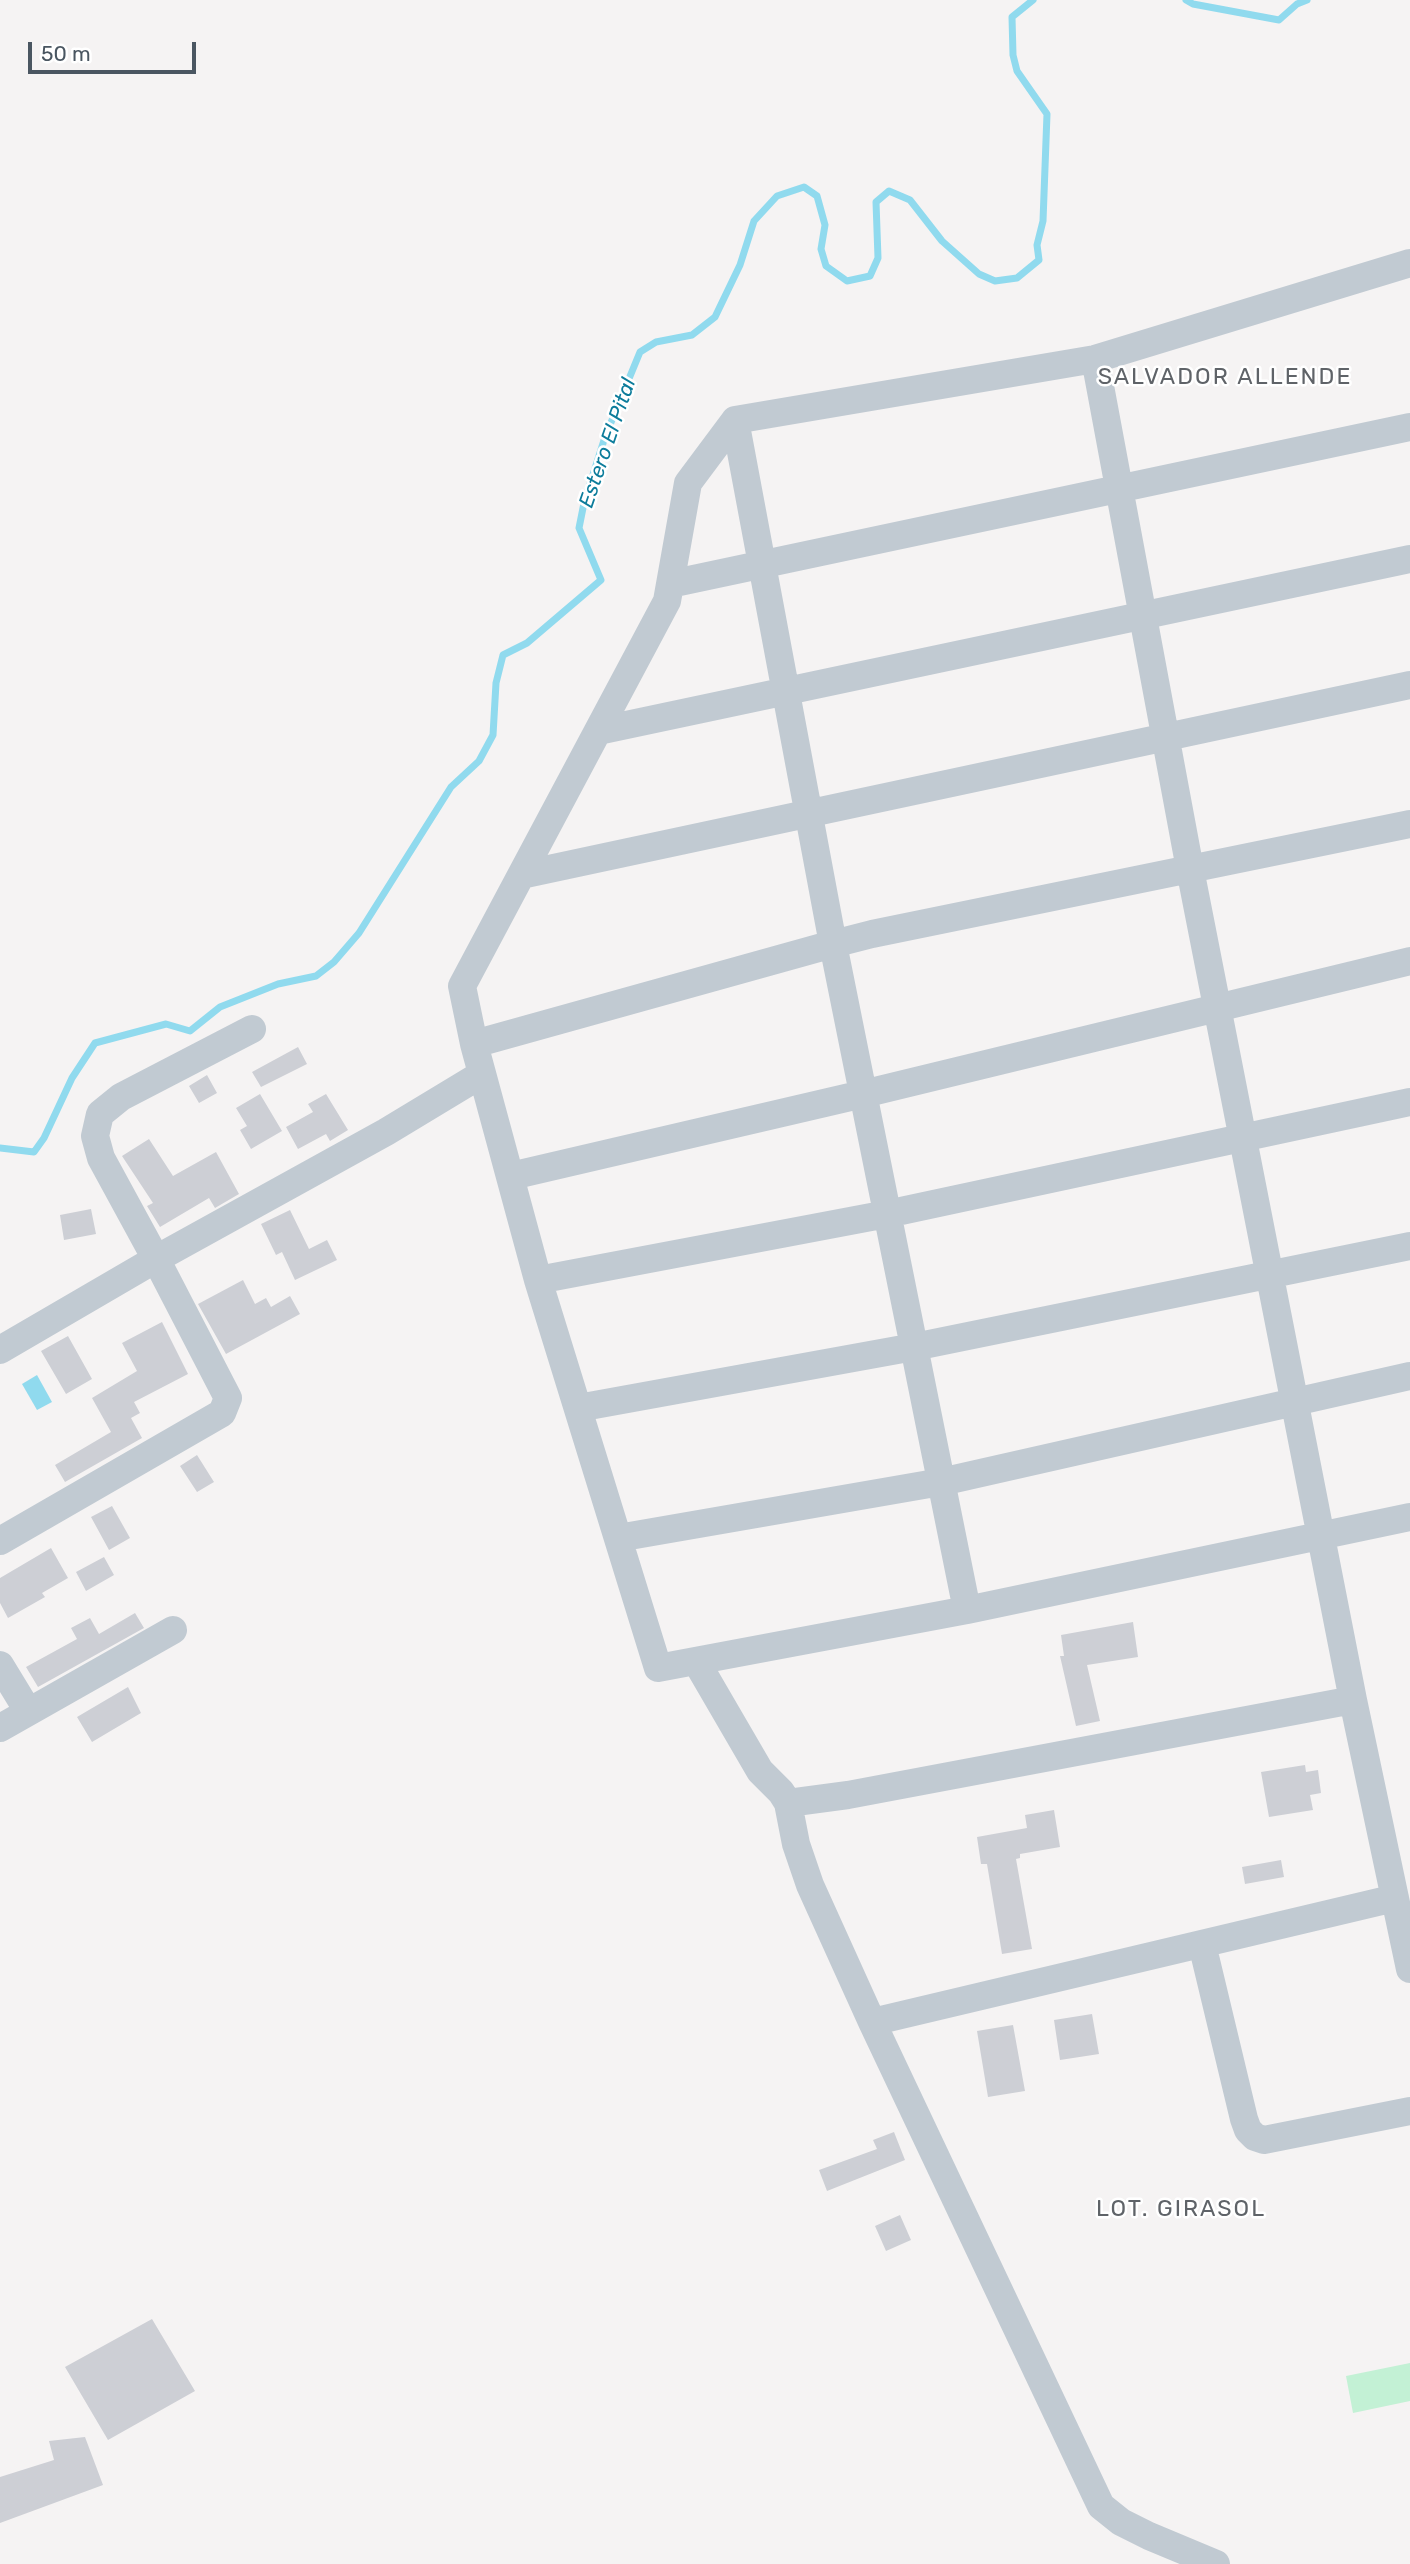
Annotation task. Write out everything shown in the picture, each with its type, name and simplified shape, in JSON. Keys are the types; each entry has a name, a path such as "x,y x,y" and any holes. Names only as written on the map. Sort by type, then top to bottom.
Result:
{"street":[{"path":"1410,263 1095,359 735,420 688,483 667,601 462,986 474,1044 538,1280 658,1668 967,1610 1410,1517"},
{"path":"1095,359 1190,870 1353,1700 1410,1969"},
{"path":"735,420 833,944 967,1610"},
{"path":"670,584 1410,427"},
{"path":"598,731 1410,559"},
{"path":"521,875 1410,685"},
{"path":"474,1044 872,934 1410,824"},
{"path":"511,1176 863,1094 1410,961"},
{"path":"0,1541 222,1413 228,1398 101,1158 95,1136 100,1114 121,1097 252,1029"},
{"path":"0,1350 156,1259 386,1132 482,1074"},
{"path":"538,1280 887,1213 1410,1102"},
{"path":"578,1408 914,1347 1410,1246"},
{"path":"618,1538 941,1482 1410,1376"},
{"path":"0,1728 173,1630"},
{"path":"696,1661 760,1771 788,1803 796,1844 810,1885 1101,2507 1121,2522 1149,2536 1216,2564"},
{"path":"0,1665 28,1711"},
{"path":"788,1803 862,1792 1353,1700"},
{"path":"872,2022 1395,1898"},
{"path":"1202,1944 1244,2119 1248,2130 1255,2137 1264,2140 1410,2111"}],"green space":[{"path":"1410,2363 1410,2401 1353,2413 1346,2376"}],"water":[{"path":"37,1375 52,1402 37,1410 22,1384"}],"building":[{"path":"298,1047 307,1064 261,1087 252,1072"},
{"path":"207,1075 217,1093 199,1103 189,1086"},
{"path":"260,1094 282,1131 251,1149 240,1130 247,1126 236,1108"},
{"path":"326,1094 348,1130 330,1141 326,1134 298,1149 286,1127 313,1112 308,1104"},
{"path":"149,1139 173,1176 216,1152 239,1194 215,1208 209,1198 160,1227 147,1206 153,1203 122,1156"},
{"path":"91,1209 96,1234 64,1240 60,1215"},
{"path":"290,1210 309,1249 327,1240 337,1260 295,1280 282,1252 276,1255 261,1224"},
{"path":"243,1280 255,1304 266,1298 271,1307 290,1296 300,1314 226,1354 198,1304"},
{"path":"162,1322 188,1374 134,1402 140,1413 131,1418 142,1438 65,1482 55,1465 111,1432 92,1398 137,1371 122,1343"},
{"path":"68,1336 92,1379 66,1394 41,1351"},
{"path":"197,1455 214,1482 197,1492 180,1466"},
{"path":"112,1506 130,1538 109,1550 91,1517"},
{"path":"51,1548 68,1578 42,1593 45,1597 8,1618 0,1603 0,1578"},
{"path":"104,1557 114,1575 86,1591 76,1572"},
{"path":"135,1613 144,1628 38,1687 26,1667 77,1639 71,1628 90,1618 99,1634"},
{"path":"1133,1622 1138,1657 1087,1665 1100,1721 1076,1726 1060,1656 1064,1656 1061,1635"},
{"path":"128,1687 141,1713 92,1742 77,1717"},
{"path":"1305,1765 1306,1772 1318,1770 1321,1793 1310,1795 1313,1810 1269,1817 1261,1772"},
{"path":"1054,1810 1060,1847 1020,1854 1020,1858 1016,1859 1032,1949 1002,1954 987,1864 981,1864 977,1837 1027,1828 1025,1815"},
{"path":"1281,1860 1284,1877 1245,1884 1242,1867"},
{"path":"1092,2014 1099,2054 1060,2060 1054,2020"},
{"path":"1013,2025 1025,2091 988,2097 977,2031"},
{"path":"894,2132 905,2160 827,2191 819,2170 877,2149 873,2140"},
{"path":"900,2215 911,2240 886,2251 875,2226"},
{"path":"152,2319 195,2391 108,2440 65,2367"},
{"path":"85,2437 103,2485 0,2523 0,2477 54,2460 49,2441"}],"waterway":[{"name":"Estero El Pital","path":"0,1148 34,1152 44,1138 72,1078 95,1043 166,1024 190,1031 220,1007 278,984 316,976 334,962 359,933 451,787 479,761 493,735 496,683 503,655 527,643 601,580 579,528 605,437 640,352 656,342 692,335 715,317 740,265 754,221 777,196 804,187 817,196 825,225 821,249 826,266 847,281 870,276 878,258 876,202 889,191 910,200 942,241 979,274 995,281 1017,278 1039,260 1037,245 1043,221 1047,114 1017,71 1013,55 1012,17 1033,0"},
{"name":"Estero El Pital","path":"1186,0 1193,4 1279,20 1297,4 1307,0"}],"district":[{"name":"SALVADOR ALLENDE","path":"1225,377"},
{"name":"LOT. GIRASOL","path":"1181,2209"}]}
